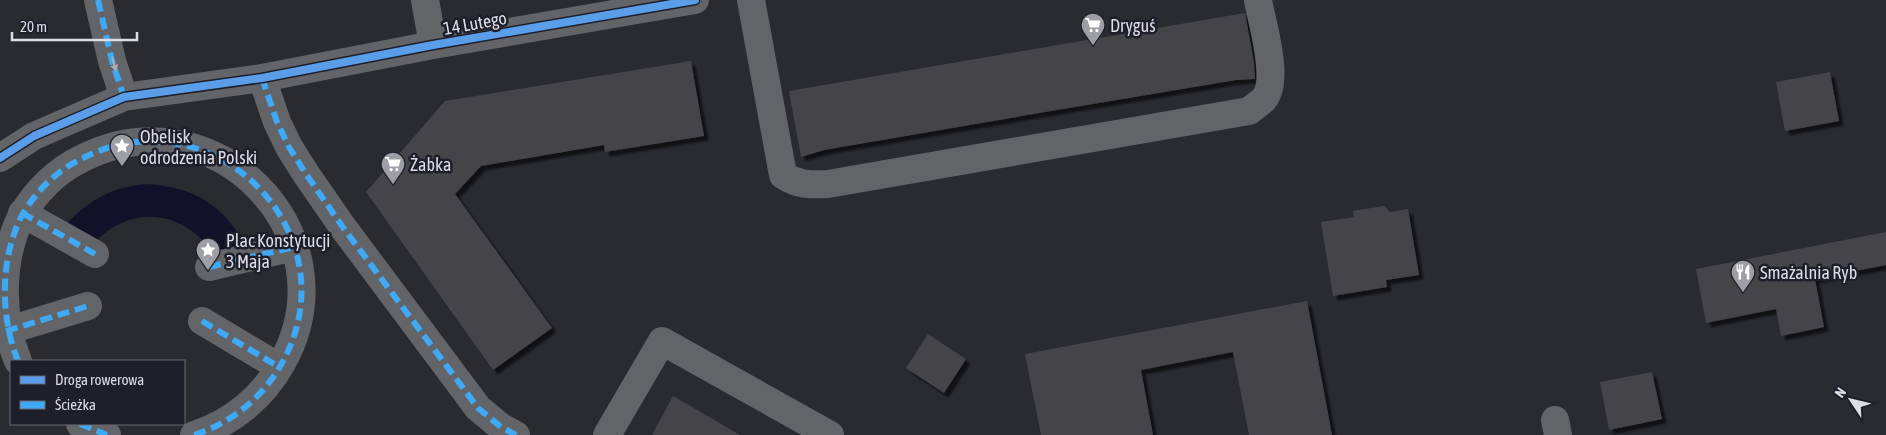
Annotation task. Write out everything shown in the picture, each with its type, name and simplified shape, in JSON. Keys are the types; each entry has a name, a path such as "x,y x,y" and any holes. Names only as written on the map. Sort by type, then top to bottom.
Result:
{"street":[{"path":"98,0 112,61 124,97"},
{"path":"425,0 433,45"},
{"name":"14 Lutego","path":"262,78 433,45 695,0"},
{"path":"751,0 783,174 790,180 804,185 838,182 1249,111 1264,99 1270,86 1269,59 1258,0"},
{"path":"0,158 34,136 124,97 262,78 289,147 339,222 478,408 501,427 516,435"},
{"path":"18,360 6,332 1,305 2,271 10,238 22,214 41,189 52,178 89,154 132,142 189,145 215,155 250,178 277,210 290,234 294,247 300,274 300,302 292,343 264,390 244,408 221,424 194,435"},
{"path":"22,214 95,254"},
{"path":"209,267 294,247"},
{"path":"6,332 88,306"},
{"path":"202,321 279,367"},
{"path":"607,435 662,341 830,435"},
{"path":"82,425 107,435"}],"water":[{"path":"147,184 179,189 205,200 227,219 245,245 214,256 203,241 189,229 174,221 158,217 142,217 125,221 95,242 67,223 85,207 113,191"}],"building":[{"path":"1245,13 1254,62 1255,79 1236,80 824,150 801,157 789,91"},
{"path":"691,61 704,136 605,152 604,145 481,166 455,194 552,328 493,370 366,192 445,101"},
{"path":"1830,72 1839,121 1785,131 1776,82"},
{"path":"1384,206 1390,212 1408,209 1419,275 1386,280 1387,287 1333,296 1321,222 1354,217 1353,211"},
{"path":"1886,232 1886,265 1815,279 1824,327 1781,336 1776,309 1706,323 1696,269"},
{"path":"1307,301 1332,435 1249,435 1233,352 1141,370 1153,435 1041,435 1025,354"},
{"path":"928,334 966,359 944,393 906,368"},
{"path":"1652,372 1662,419 1609,430 1600,382"},
{"path":"673,396 740,435 652,435"}],"marked path":[{"path":"98,0 112,61 124,97"},
{"path":"262,78 277,122 289,147 342,226 478,408 501,427 516,435"},
{"path":"18,360 8,326 6,307 6,270 9,251 21,217 33,199 56,175 83,158 132,143 179,144 222,160 258,187 285,224 300,267 299,314 282,363 266,387 234,416 194,435"},
{"path":"22,213 95,254"},
{"path":"209,267 294,247"},
{"path":"6,331 88,306"},
{"path":"202,321 279,367"},
{"path":"82,425 107,435"}],"cycle path":[{"path":"0,158 34,136 124,97 262,78 433,45 695,0"}],"place":[{"name":"Dryguś","path":"1093,46"},
{"name":"Obelisk odrodzenia Polski","path":"122,167"},
{"name":"Żabka","path":"393,185"},
{"name":"Plac Konstytucji 3 Maja","path":"208,271"},
{"name":"Smażalnia Ryb","path":"1743,293"}]}
